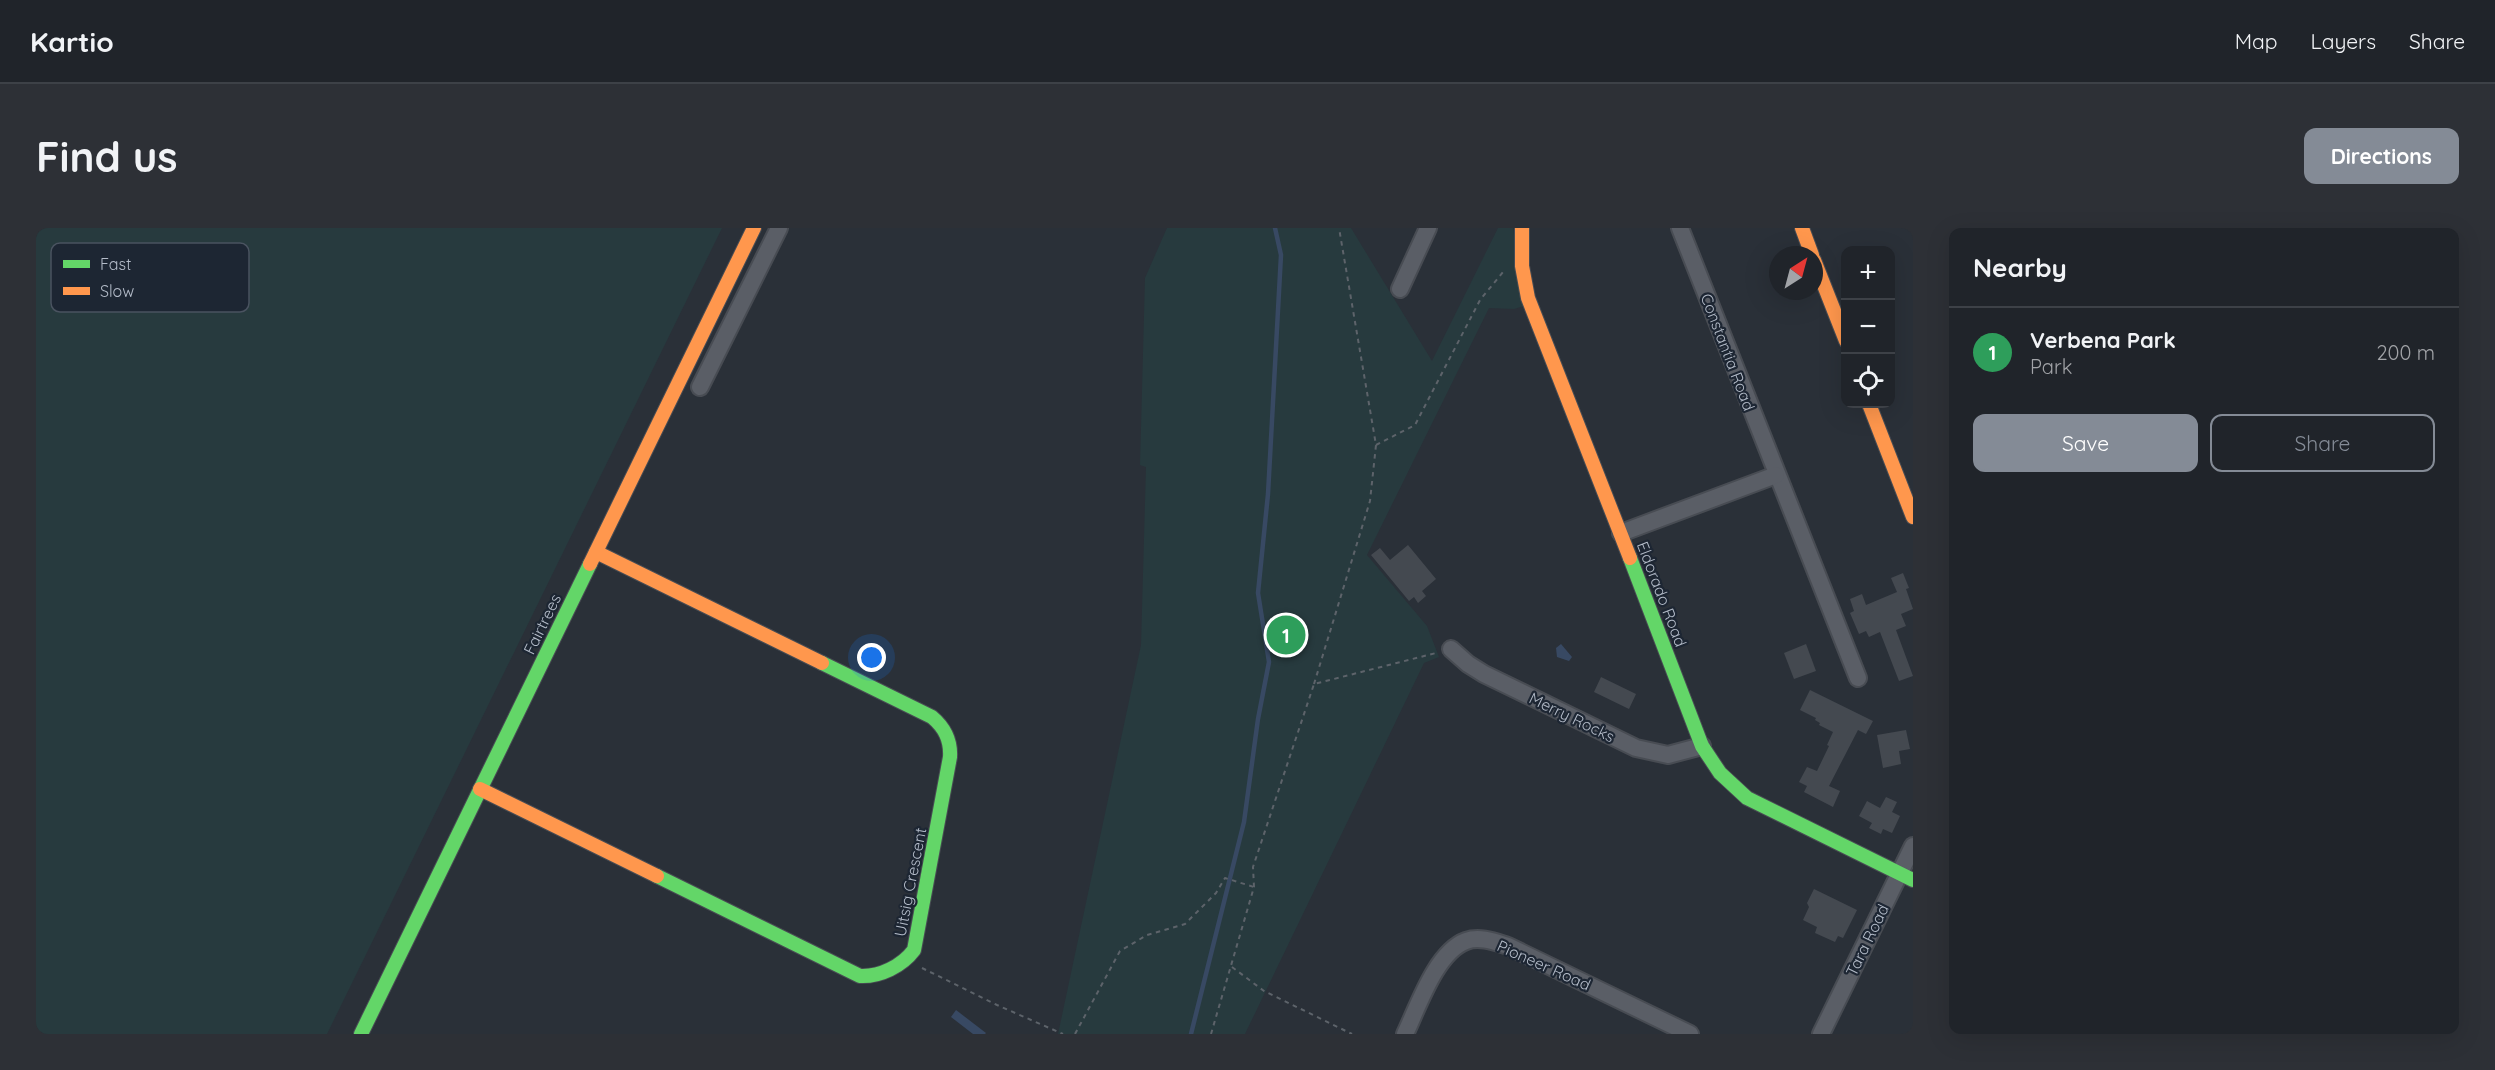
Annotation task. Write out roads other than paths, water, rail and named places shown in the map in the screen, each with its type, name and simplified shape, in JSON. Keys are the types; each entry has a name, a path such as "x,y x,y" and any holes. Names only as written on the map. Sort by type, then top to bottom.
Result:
{"street":[{"name":"Fairtrees","path":"361,1034 754,228"},
{"path":"700,387 779,228"},
{"path":"1400,289 1428,228"},
{"name":"Eldorado Road","path":"1522,228 1521,251 1525,283 1534,316 1621,533 1702,746 1720,773 1747,798 1906,876"},
{"name":"Constantia Road","path":"1680,228 1858,678"},
{"path":"1802,228 1809,246"},
{"path":"1823,284 1841,331"},
{"path":"725,288 745,297"},
{"path":"1871,408 1913,517"},
{"path":"1621,533 1776,475"},
{"name":"Uitsig Crescent","path":"480,789 860,976 871,976 908,957 915,945 950,757 949,737 942,726 932,717 596,552"},
{"name":"Merry Rocks","path":"1451,649 1484,674 1636,748 1668,755 1702,746"},
{"name":"Tara Road","path":"1821,1034 1906,876 1913,846"},
{"name":"Pioneer Road","path":"1405,1034 1443,957 1466,941 1479,939 1508,946 1689,1034"}],"water":[{"path":"1561,644 1572,657 1569,661 1557,657 1556,648"},
{"path":"956,1010 986,1033 973,1034 951,1017"}],"waterway":[{"path":"1191,1034 1244,822 1258,719 1269,662 1258,593 1268,494 1281,255 1275,228"}],"place":[{"name":"Verbena Park","path":"1286,635"}]}
